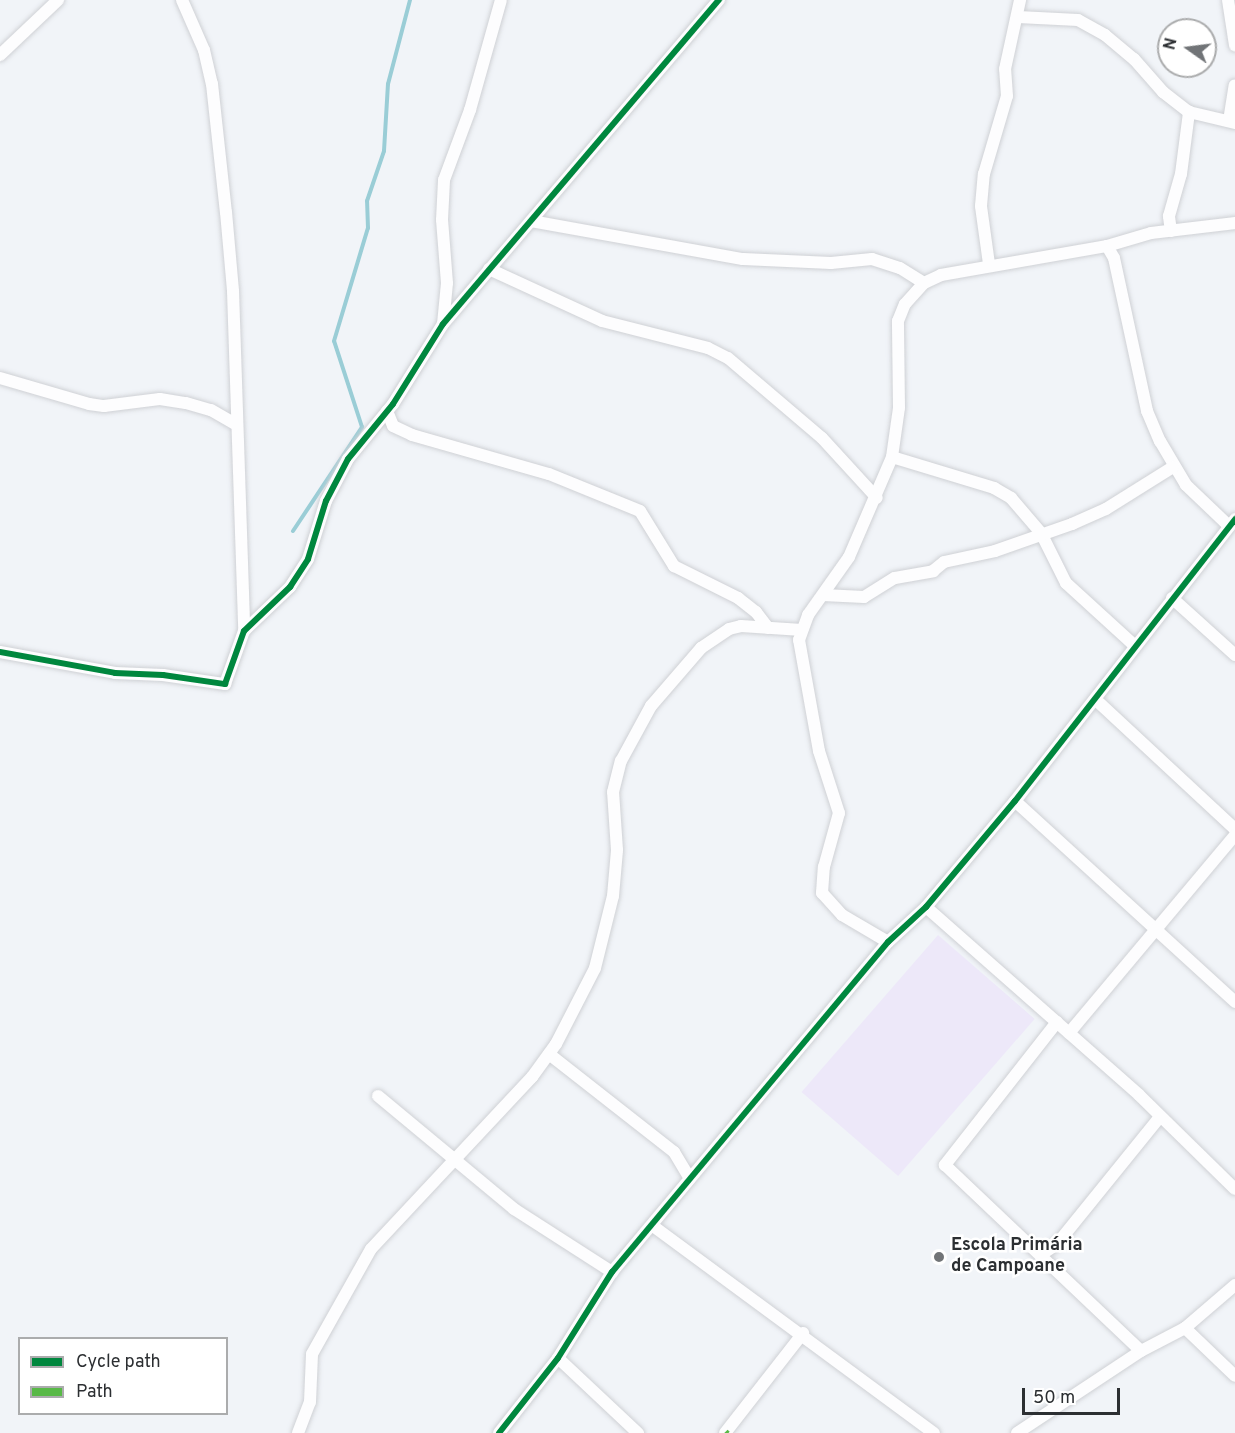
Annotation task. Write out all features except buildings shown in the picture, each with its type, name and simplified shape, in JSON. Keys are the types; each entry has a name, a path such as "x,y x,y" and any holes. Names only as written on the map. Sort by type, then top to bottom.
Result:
{"street":[{"path":"0,55 58,0"},
{"path":"0,652 115,673 163,675 225,684 244,631 235,424 233,291 212,84 204,50 182,0"},
{"path":"443,324 447,283 442,220 444,180 470,110 501,0"},
{"path":"244,631 290,587 308,559 335,482 348,459 387,411 443,324 719,0"},
{"path":"989,264 981,206 984,174 1007,96 1005,69 1020,0"},
{"path":"1228,0 1235,45"},
{"path":"1018,17 1078,20 1105,35 1189,112 1232,122 1235,85"},
{"path":"1171,231 1168,216 1181,174 1189,112"},
{"path":"531,221 743,260 831,263 872,259 900,268 924,283"},
{"path":"888,942 842,915 822,893 824,867 838,813 819,751 805,681 802,630 849,557 877,498 892,457 899,408 898,321 905,304 924,283 941,274 989,264 1107,246 1171,231 1235,223"},
{"path":"499,1433 558,1358 612,1272 653,1226 888,942 926,907 1015,801 1134,645 1232,522 1173,468 1147,411 1114,258 1107,246"},
{"path":"489,269 602,321 708,348 728,358 822,438 877,498"},
{"path":"0,378 89,404 104,406 160,399 186,403 211,410 235,424"},
{"path":"387,411 393,426 412,435 549,474 640,511 674,566 738,598 768,628"},
{"path":"892,457 994,488 1011,498 1041,533 1066,583 1134,645"},
{"path":"823,595 864,597 895,578 933,571 944,562 995,551 1106,509 1173,468"},
{"path":"1172,598 1235,655"},
{"path":"298,1433 310,1402 312,1354 371,1250 549,1054 603,946 613,896 617,850 613,792 621,761 651,706 701,648 729,629 802,630"},
{"path":"1095,699 1235,829"},
{"path":"1015,801 1235,1002"},
{"path":"1069,1033 1235,835"},
{"path":"926,907 1057,1022 1235,1189"},
{"path":"1057,1022 945,1165 1042,1254 1141,1352"},
{"path":"549,1054 674,1152 690,1179"},
{"path":"378,1096 514,1209 612,1272"},
{"path":"1042,1254 1057,1244 1160,1117"},
{"path":"653,1226 803,1333 934,1433"},
{"path":"1017,1433 1141,1352 1185,1328 1235,1285"},
{"path":"1185,1328 1235,1376"},
{"path":"725,1433 803,1333"},
{"path":"558,1358 638,1433"}],"shaded area":[{"path":"938,935 1035,1019 898,1176 802,1092"}],"waterway":[{"path":"293,531 362,427 334,341 368,228 367,201 384,151 388,84 410,0"}],"cycle path":[{"path":"0,652 115,673 163,675 225,684 244,631 290,587 308,559 326,501 348,459 393,404 443,324 719,0"},
{"path":"499,1433 558,1358 612,1272 888,942 926,907 1015,801 1235,519"}],"place":[{"name":"Escola Primária de Campoane","path":"939,1257"}]}
